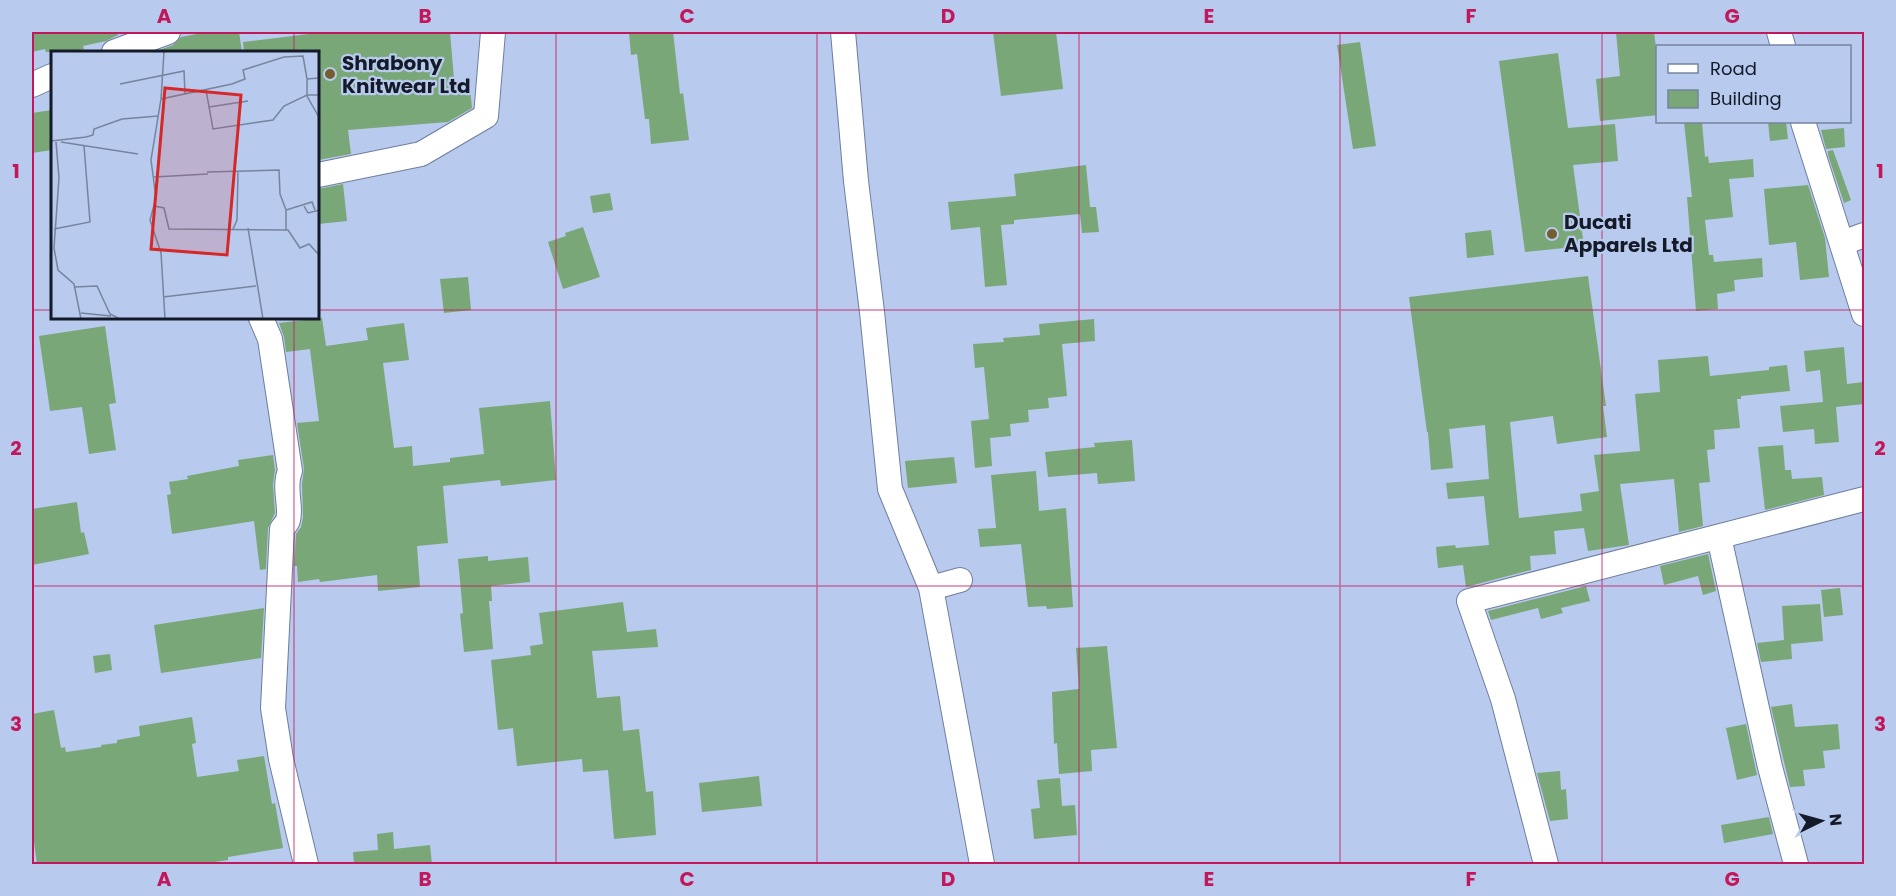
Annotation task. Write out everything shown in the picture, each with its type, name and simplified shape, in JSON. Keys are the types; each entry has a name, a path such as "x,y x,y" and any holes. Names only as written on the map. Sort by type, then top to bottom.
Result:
{"street":[{"path":"117,51 168,32"},
{"path":"320,175 421,154 486,116 494,32"},
{"path":"843,32 856,181 890,489 931,588 982,864"},
{"path":"32,86 51,76"},
{"path":"1803,123 1854,239 1864,314"},
{"path":"262,320 270,339 290,471 287,492 288,519 282,529 273,708 281,759 306,864"},
{"path":"1546,864 1503,699 1470,601 1864,499"},
{"path":"1719,537 1770,767 1796,864"},
{"path":"931,588 960,580"}],"building":[{"path":"32,32 118,32 118,35 106,41 83,46 84,49 46,52 45,49 32,52"},
{"path":"197,32 239,32 242,51 157,51 173,45 181,37 197,34"},
{"path":"325,32 450,32 455,91 470,89 472,108 448,122 348,130 351,154 320,160 320,51 244,51 243,42"},
{"path":"629,32 673,32 680,94 683,93 689,140 651,144 649,119 645,119 637,54 631,55"},
{"path":"993,32 1056,32 1063,89 1001,96"},
{"path":"1616,32 1654,32 1656,115 1600,121 1596,79 1620,76"},
{"path":"1360,42 1376,146 1353,149 1337,45"},
{"path":"1558,53 1568,128 1615,124 1618,161 1573,165 1584,246 1525,252 1499,61"},
{"path":"51,110 51,150 32,153 32,113"},
{"path":"1684,123 1702,123 1705,157 1708,156 1709,163 1753,159 1754,177 1729,179 1733,217 1705,220 1709,255 1713,255 1714,262 1762,258 1763,277 1734,280 1735,291 1717,294 1718,309 1696,311 1687,197 1692,197"},
{"path":"1768,123 1786,123 1788,139 1770,141"},
{"path":"1844,128 1845,147 1826,149 1821,130"},
{"path":"1833,150 1851,200 1844,203 1828,155 1828,151"},
{"path":"1086,165 1090,207 1096,207 1099,232 1082,233 1080,214 1014,220 1014,224 1001,225 1007,285 985,287 980,227 951,230 948,202 1016,196 1014,174"},
{"path":"343,184 347,221 320,224 320,189"},
{"path":"1808,185 1825,238 1829,277 1800,280 1796,242 1769,245 1764,189"},
{"path":"610,193 613,210 593,213 590,196"},
{"path":"583,227 600,277 563,289 548,242"},
{"path":"1491,230 1494,255 1467,258 1465,233"},
{"path":"1588,276 1606,406 1603,406 1607,437 1557,444 1553,416 1510,422 1519,518 1582,511 1580,494 1599,491 1594,455 1640,451 1635,394 1660,392 1658,360 1708,356 1710,376 1769,370 1769,367 1787,365 1790,391 1741,396 1741,399 1737,399 1740,428 1714,430 1715,449 1707,450 1710,482 1699,483 1703,526 1679,532 1674,479 1620,484 1629,545 1588,551 1584,528 1554,531 1556,554 1530,556 1531,570 1466,587 1463,565 1438,568 1436,547 1489,545 1484,496 1448,499 1446,483 1489,479 1485,425 1449,429 1453,468 1431,470 1428,432 1409,297"},
{"path":"468,277 471,310 444,313 440,279"},
{"path":"322,318 326,346 368,340 366,328 404,323 409,360 383,363 394,448 412,446 413,466 450,462 450,458 484,454 479,408 550,401 556,480 501,486 500,480 443,486 448,543 417,546 420,587 378,591 377,575 320,582 319,579 298,582 297,566 294,566 296,534 301,527 303,517 304,469 297,423 319,421 310,349 286,352 279,323"},
{"path":"1094,319 1095,341 1062,344 1067,396 1048,398 1049,408 1028,410 1029,422 1010,424 1011,436 990,438 992,466 975,468 971,421 989,419 984,367 975,368 973,344 1004,342 1003,338 1040,335 1039,324"},
{"path":"105,326 116,403 109,404 116,450 89,454 82,407 50,411 39,336"},
{"path":"1844,347 1847,384 1864,382 1864,404 1836,407 1839,442 1815,444 1814,429 1783,432 1780,406 1823,402 1820,370 1806,372 1804,351"},
{"path":"1132,440 1135,481 1098,484 1097,473 1048,477 1045,452 1095,447 1094,443"},
{"path":"1783,445 1785,470 1791,470 1792,479 1822,477 1824,495 1765,510 1758,447"},
{"path":"273,455 275,513 268,528 266,569 260,570 254,521 172,534 167,495 171,494 169,482 188,479 187,476 239,466 238,460"},
{"path":"954,457 957,483 908,488 905,461"},
{"path":"1036,471 1039,511 1066,508 1073,607 1047,609 1046,606 1028,607 1021,544 980,547 978,529 996,528 991,475"},
{"path":"77,502 81,533 84,532 89,554 32,565 32,509"},
{"path":"1708,554 1716,591 1703,595 1698,576 1664,585 1660,566"},
{"path":"488,556 488,561 528,557 530,582 491,586 492,601 489,601 493,649 464,652 458,559"},
{"path":"1586,586 1590,601 1561,608 1563,613 1541,619 1538,608 1491,620 1488,611"},
{"path":"1840,588 1843,615 1824,617 1821,590"},
{"path":"623,602 627,632 656,629 658,647 592,651 597,698 620,696 623,731 639,729 646,792 653,791 656,835 614,839 608,770 583,772 582,759 517,766 513,728 498,730 491,660 531,655 530,646 543,644 539,613"},
{"path":"1820,604 1823,641 1791,644 1792,659 1761,662 1757,643 1784,640 1782,606"},
{"path":"264,608 261,658 161,673 154,625"},
{"path":"1107,646 1117,748 1091,750 1092,771 1059,774 1057,743 1054,744 1052,692 1079,689 1076,648"},
{"path":"110,654 112,670 95,673 93,656"},
{"path":"1792,704 1795,727 1838,724 1840,749 1823,751 1825,768 1803,770 1805,786 1790,787 1771,707"},
{"path":"54,710 61,748 65,747 66,752 101,747 101,745 117,743 117,740 140,736 139,726 192,717 196,743 192,744 197,777 239,771 237,760 264,756 272,804 275,803 283,848 201,864 37,864 32,828 32,781 34,781 32,714"},
{"path":"1746,724 1757,775 1737,780 1726,728"},
{"path":"1560,771 1561,790 1566,789 1568,819 1550,821 1537,773"},
{"path":"759,776 762,806 702,812 699,783"},
{"path":"1060,778 1062,806 1075,805 1077,835 1034,839 1031,809 1040,808 1037,780"},
{"path":"1769,817 1773,834 1724,843 1721,825"},
{"path":"393,832 394,849 430,845 432,864 354,864 353,852 378,850 377,834"}],"place":[{"name":"Shrabony Knitwear Ltd","path":"330,74"},
{"name":"Ducati Apparels Ltd","path":"1552,234"}]}
